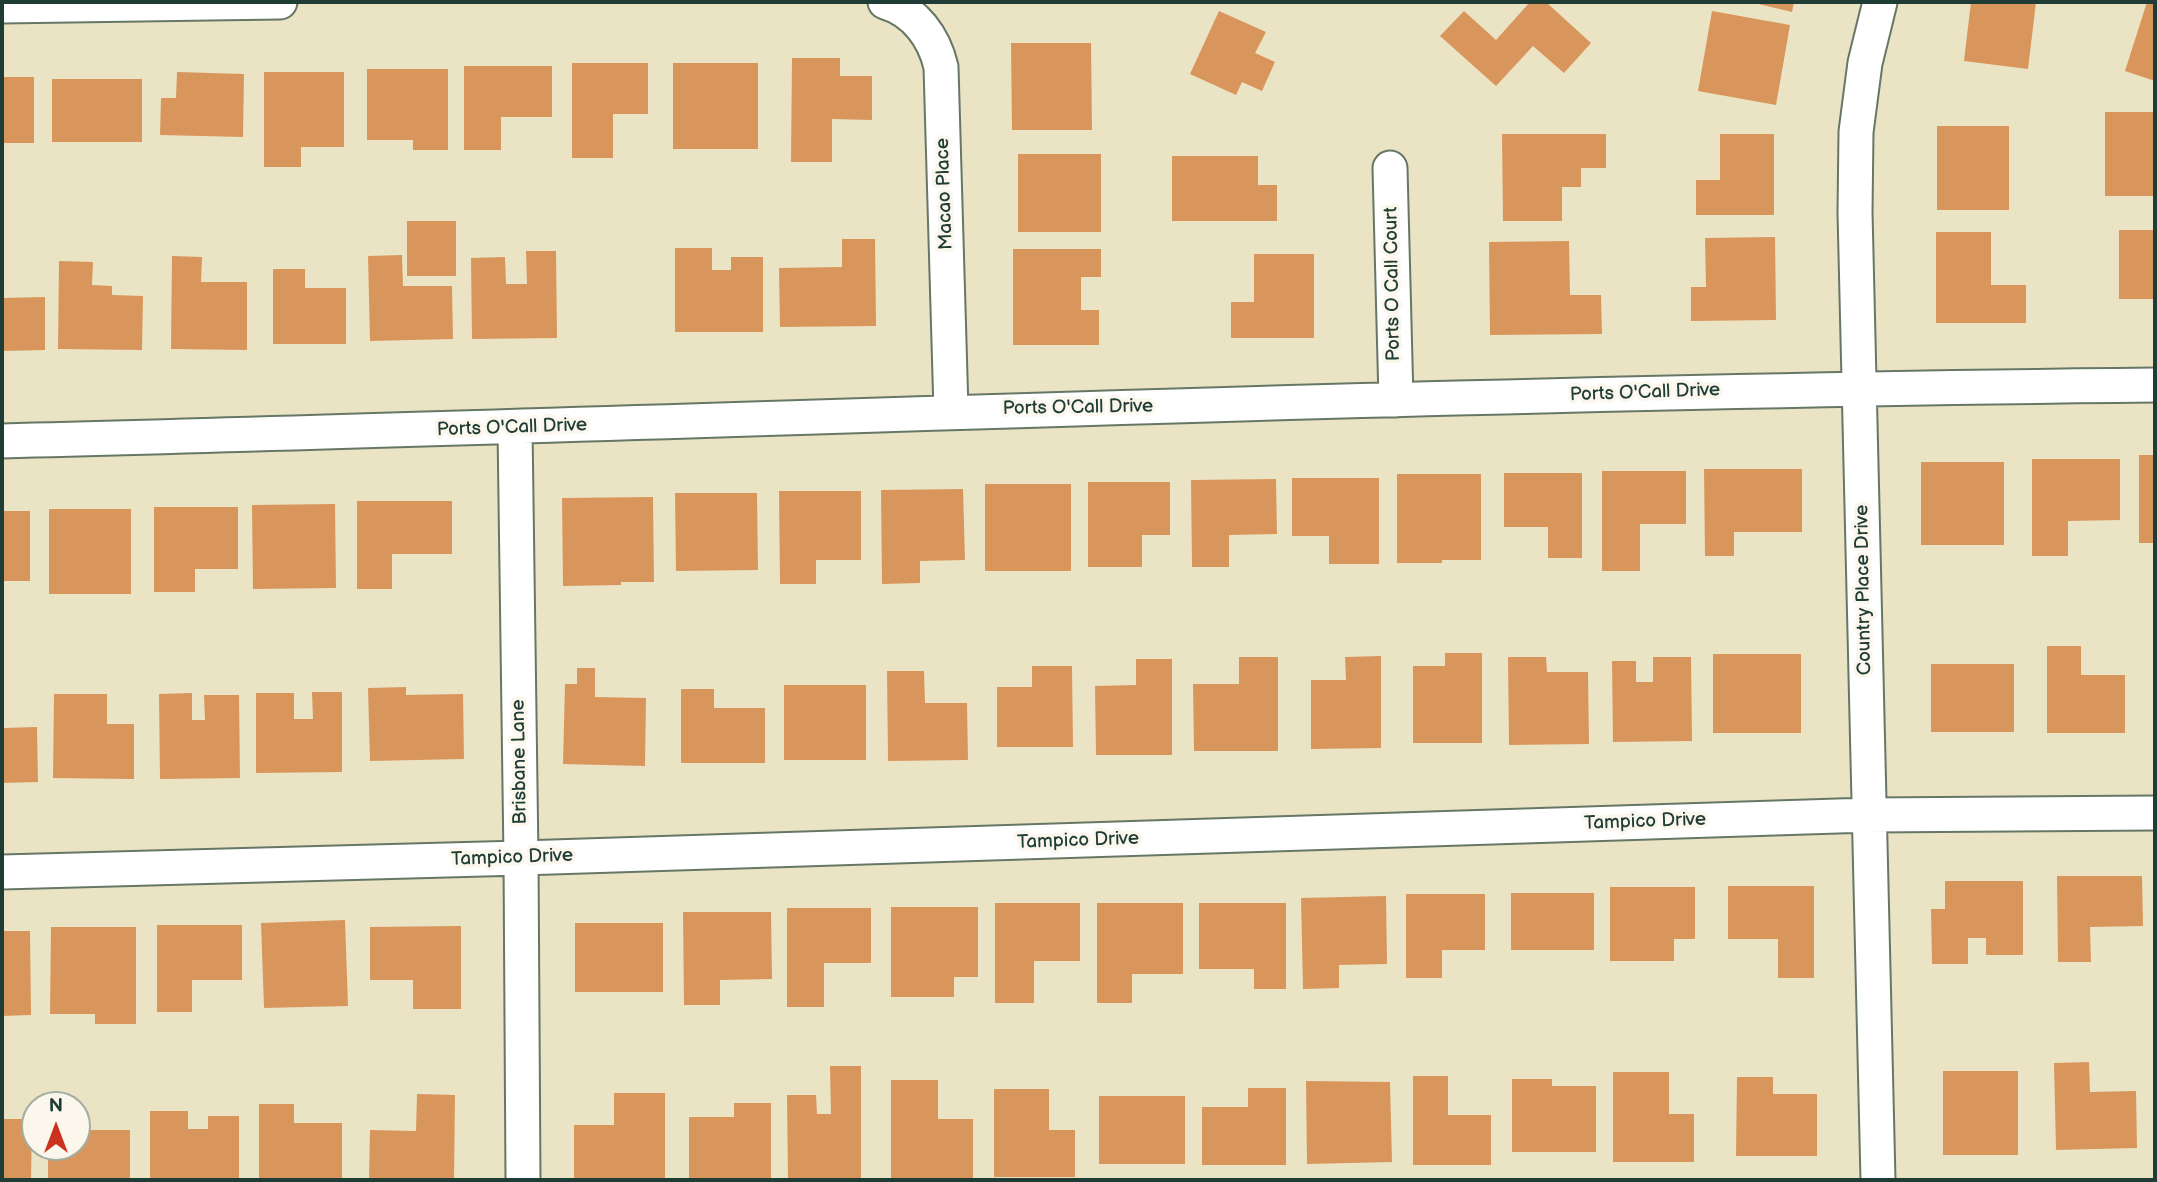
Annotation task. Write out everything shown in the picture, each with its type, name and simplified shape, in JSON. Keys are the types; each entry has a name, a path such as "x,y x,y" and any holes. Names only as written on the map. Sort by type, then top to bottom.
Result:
{"street":[{"path":"2,6 280,2"},
{"name":"Macao Place","path":"885,2 901,7 920,23 937,50 942,66 951,411"},
{"name":"Country Place Drive","path":"1878,1180 1854,212 1856,132 1865,63 1880,2"},
{"name":"Ports O Call Court","path":"1390,167 1396,400"},
{"name":"Ports O'Call Drive","path":"2,441 514,428 951,411 1860,387 2155,384"},
{"name":"Brisbane Lane","path":"514,428 523,1180"},
{"name":"Tampico Drive","path":"2,872 1869,815 2155,813"}],"building":[{"path":"1530,2 1546,2 1591,43 1564,73 1533,46 1496,86 1440,36 1464,11 1496,40"},
{"path":"1750,2 1794,2 1792,12"},
{"path":"1971,2 2036,2 2028,69 1964,61"},
{"path":"2147,2 2155,2 2155,81 2125,71"},
{"path":"1219,11 1266,32 1255,53 1275,62 1262,91 1242,82 1236,95 1190,74"},
{"path":"1712,11 1790,25 1776,105 1698,91"},
{"path":"1011,43 1091,43 1092,130 1012,130"},
{"path":"792,58 840,58 840,76 872,76 872,120 832,119 832,162 791,162"},
{"path":"572,63 648,63 648,114 613,114 613,158 572,158"},
{"path":"673,63 758,63 758,149 673,149"},
{"path":"464,66 552,66 552,117 501,117 501,150 464,150"},
{"path":"367,69 448,69 448,150 413,150 413,140 367,140"},
{"path":"177,72 244,74 243,137 160,135 161,98 176,98"},
{"path":"264,72 344,72 344,147 301,147 301,167 264,167"},
{"path":"2,77 34,77 34,143 2,143"},
{"path":"52,79 142,79 142,142 52,142"},
{"path":"2105,112 2155,112 2155,196 2105,196"},
{"path":"1937,126 2009,126 2009,210 1937,210"},
{"path":"1502,134 1606,134 1606,168 1581,168 1581,187 1562,187 1562,221 1503,221"},
{"path":"1720,134 1774,134 1774,215 1696,215 1696,180 1720,180"},
{"path":"1018,154 1101,154 1101,232 1018,232"},
{"path":"1172,156 1258,156 1258,185 1277,185 1277,221 1172,221"},
{"path":"407,221 456,221 456,276 407,276"},
{"path":"2119,230 2155,230 2155,299 2119,299"},
{"path":"1936,232 1991,232 1991,285 2026,285 2026,323 1936,323"},
{"path":"1775,237 1776,320 1691,321 1691,287 1706,287 1705,238"},
{"path":"842,239 875,239 876,326 780,327 779,268 842,267"},
{"path":"1569,241 1570,295 1601,295 1602,334 1490,335 1489,242"},
{"path":"675,248 712,248 712,270 731,270 731,257 763,257 763,332 675,332"},
{"path":"1013,249 1101,249 1101,277 1081,277 1081,310 1099,310 1099,345 1013,345"},
{"path":"526,251 556,251 557,338 472,339 471,258 505,257 506,284 527,284"},
{"path":"1254,254 1314,254 1314,338 1231,338 1231,302 1254,302"},
{"path":"402,255 403,286 452,286 453,339 370,341 368,256"},
{"path":"172,256 202,257 201,282 247,282 247,350 171,349"},
{"path":"59,261 93,262 92,285 112,286 112,295 143,296 142,350 58,349"},
{"path":"273,269 305,269 305,288 346,288 346,344 273,344"},
{"path":"45,297 45,350 2,351 2,298"},
{"path":"2139,455 2155,455 2155,543 2139,543"},
{"path":"2032,459 2120,459 2120,520 2068,521 2068,556 2032,556"},
{"path":"1921,462 2004,462 2004,545 1921,545"},
{"path":"1704,469 1802,469 1802,532 1734,532 1734,556 1705,556"},
{"path":"1602,471 1686,471 1686,524 1640,524 1640,571 1602,571"},
{"path":"1504,473 1582,473 1582,558 1548,558 1548,527 1504,527"},
{"path":"1397,474 1481,474 1481,560 1397,563"},
{"path":"1292,478 1379,478 1379,564 1329,564 1329,536 1292,536"},
{"path":"1276,479 1277,534 1229,535 1229,567 1192,567 1191,480"},
{"path":"1088,482 1170,482 1170,535 1142,535 1142,567 1088,567"},
{"path":"985,484 1071,484 1071,571 985,571"},
{"path":"963,489 965,560 920,561 920,583 882,584 881,490"},
{"path":"779,491 861,491 861,560 816,560 816,584 780,584"},
{"path":"675,493 757,493 758,570 676,571"},
{"path":"653,497 654,582 563,586 562,498"},
{"path":"357,501 452,501 452,554 392,554 392,589 357,589"},
{"path":"335,504 336,588 253,589 252,505"},
{"path":"154,507 238,507 238,569 195,569 195,592 154,592"},
{"path":"49,509 131,509 131,594 49,594"},
{"path":"2,511 30,511 30,581 2,581"},
{"path":"2047,646 2081,646 2081,675 2125,675 2125,733 2047,733"},
{"path":"1445,653 1482,653 1482,743 1413,743 1413,666 1445,666"},
{"path":"1713,654 1801,654 1801,733 1713,733"},
{"path":"1381,656 1381,748 1311,749 1311,680 1346,680 1345,657"},
{"path":"1239,657 1278,657 1278,751 1194,751 1193,684 1239,684"},
{"path":"1508,657 1546,657 1547,672 1588,672 1589,744 1509,745"},
{"path":"1653,657 1691,657 1692,741 1613,742 1612,661 1636,661 1636,682 1653,682"},
{"path":"1136,659 1172,659 1172,755 1096,755 1095,686 1136,685"},
{"path":"1931,664 2014,664 2014,732 1931,732"},
{"path":"1032,666 1072,666 1073,747 997,747 997,687 1032,687"},
{"path":"577,668 595,668 595,697 646,698 645,766 563,764 565,684 577,684"},
{"path":"887,671 924,671 925,703 967,703 968,760 888,761"},
{"path":"784,685 866,685 866,760 784,760"},
{"path":"406,687 406,695 463,694 464,759 370,761 368,688"},
{"path":"681,689 714,689 714,708 765,708 765,763 681,763"},
{"path":"312,692 342,692 342,772 256,773 256,693 294,693 294,719 313,719"},
{"path":"192,693 192,720 205,720 204,695 239,695 240,778 160,779 159,694"},
{"path":"54,694 107,694 107,724 134,724 134,779 53,778"},
{"path":"37,727 38,782 2,783 2,728"},
{"path":"2057,876 2142,876 2143,926 2090,927 2091,962 2058,962"},
{"path":"1945,881 2023,881 2023,955 1986,955 1986,938 1968,938 1968,964 1932,964 1931,909 1945,909"},
{"path":"1728,886 1814,886 1814,978 1778,978 1778,939 1728,939"},
{"path":"1610,887 1695,887 1695,939 1674,939 1674,961 1610,961"},
{"path":"1511,893 1594,893 1594,950 1511,950"},
{"path":"1406,894 1485,894 1485,950 1442,950 1442,978 1406,978"},
{"path":"1386,896 1387,964 1339,965 1339,988 1303,989 1301,898"},
{"path":"995,903 1080,903 1080,961 1034,961 1034,1003 995,1003"},
{"path":"1097,903 1183,903 1183,974 1132,974 1132,1003 1097,1003"},
{"path":"1199,903 1286,903 1286,989 1254,989 1254,969 1199,969"},
{"path":"891,907 978,907 978,977 954,977 954,997 891,997"},
{"path":"787,908 871,908 871,963 824,963 824,1007 787,1007"},
{"path":"683,912 771,912 772,979 720,980 720,1005 684,1005"},
{"path":"345,920 348,1006 264,1008 261,923"},
{"path":"575,923 663,923 663,992 575,992"},
{"path":"157,925 242,925 242,980 192,980 192,1012 157,1012"},
{"path":"461,926 461,1009 413,1009 413,980 370,980 370,927"},
{"path":"51,927 136,927 136,1024 95,1024 95,1014 50,1014"},
{"path":"2,931 30,931 31,1015 2,1016"},
{"path":"2089,1062 2090,1092 2136,1091 2137,1148 2056,1150 2054,1063"},
{"path":"830,1066 861,1066 861,1180 788,1180 787,1095 816,1095 817,1114 831,1114"},
{"path":"1943,1071 2018,1071 2018,1155 1943,1155"},
{"path":"1613,1072 1669,1072 1669,1114 1694,1114 1694,1162 1613,1162"},
{"path":"1413,1076 1448,1076 1448,1115 1491,1115 1491,1165 1413,1165"},
{"path":"1737,1077 1773,1077 1773,1094 1817,1094 1817,1156 1736,1156"},
{"path":"1512,1079 1552,1079 1552,1086 1596,1086 1596,1152 1512,1152"},
{"path":"891,1080 938,1080 938,1119 973,1119 973,1178 891,1178"},
{"path":"1306,1081 1390,1082 1392,1162 1307,1164"},
{"path":"1248,1088 1286,1088 1286,1165 1202,1165 1202,1107 1248,1107"},
{"path":"994,1089 1049,1089 1049,1130 1075,1130 1075,1177 994,1177"},
{"path":"614,1093 665,1093 665,1180 574,1180 574,1125 614,1125"},
{"path":"417,1094 455,1095 454,1180 369,1180 370,1130 416,1131"},
{"path":"1099,1096 1185,1096 1185,1164 1099,1164"},
{"path":"734,1103 771,1103 771,1180 689,1180 689,1117 734,1117"},
{"path":"259,1104 294,1104 294,1123 342,1123 342,1180 259,1180"},
{"path":"150,1111 188,1111 188,1129 208,1129 208,1116 239,1116 239,1180 150,1180"},
{"path":"2,1119 21,1119 21,1161 31,1161 31,1180 2,1180"},
{"path":"91,1130 130,1130 130,1180 48,1180 48,1161 91,1161"}]}
